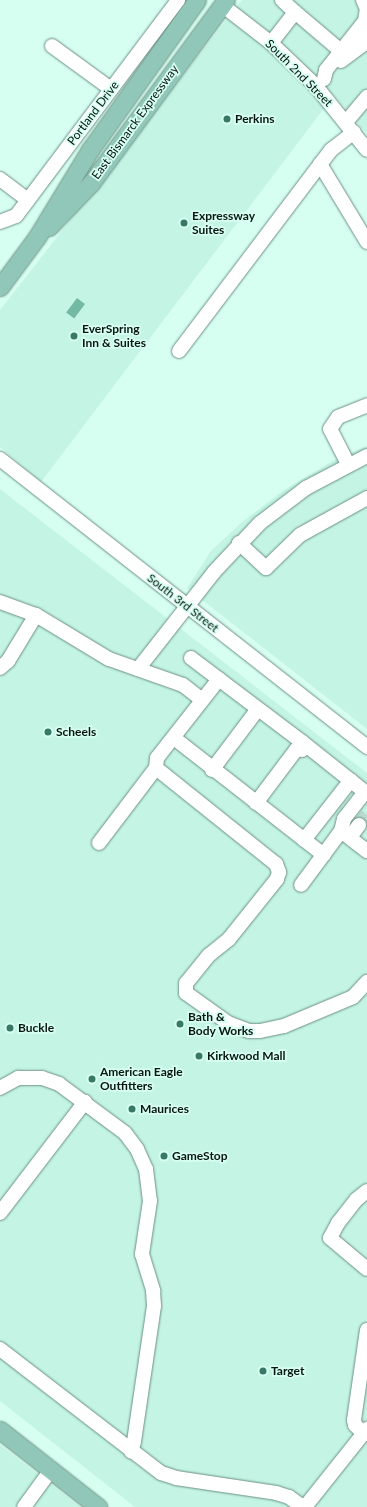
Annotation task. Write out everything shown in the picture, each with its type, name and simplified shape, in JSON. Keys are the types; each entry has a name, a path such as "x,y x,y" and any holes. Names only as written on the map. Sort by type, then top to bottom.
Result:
{"main road":[{"name":"East Bismarck Expressway","path":"0,287 37,237 90,150 197,0"},
{"name":"East Bismarck Expressway","path":"37,237 68,209 91,183 222,2"},
{"path":"0,1430 98,1507"}],"street":[{"name":"Portland Drive","path":"3,222 16,216 178,0"},
{"path":"282,0 294,12 342,52"},
{"path":"320,82 346,56 362,45 367,9 365,1"},
{"name":"South 2nd Street","path":"222,2 320,82 367,150"},
{"path":"271,43 294,12"},
{"path":"320,82 326,70 342,52 365,21"},
{"path":"52,46 111,89"},
{"path":"320,82 333,76 350,60 367,49"},
{"path":"178,351 320,164 350,127 367,97"},
{"path":"320,164 367,242"},
{"path":"0,179 28,200"},
{"path":"348,464 330,429 338,417 367,405"},
{"path":"138,669 239,543 294,496 348,464 367,456"},
{"name":"South 3rd Street","path":"0,459 367,747"},
{"path":"239,543 266,568 300,535 367,498"},
{"path":"0,602 36,615 109,659 183,685 202,700"},
{"path":"0,668 8,661 36,615"},
{"path":"191,658 365,792 344,820 346,834 367,851"},
{"path":"98,843 156,768 157,758 174,738 218,679"},
{"path":"212,770 258,709"},
{"path":"174,738 212,770 259,799 304,840 324,855"},
{"path":"259,799 302,742"},
{"path":"156,768 276,864 279,872 277,879 229,939 209,955 186,983 186,993 228,1023 248,1030 260,1031 284,1026 353,997 367,982"},
{"path":"304,840 351,780"},
{"path":"301,885 324,855 346,834 360,825"},
{"path":"0,1088 18,1078 48,1079 59,1084 85,1102 128,1137 141,1158 149,1181 150,1201 142,1254 153,1291 154,1306 134,1442 130,1452"},
{"path":"0,1213 85,1102"},
{"path":"367,1191 356,1200 338,1223 330,1238 367,1269"},
{"path":"0,1350 130,1452 154,1469 169,1476 276,1493 289,1497 304,1507 365,1432 355,1425 354,1420 367,1330"},
{"path":"24,1507 52,1470"}],"shaded area":[{"path":"242,0 367,0 367,134 334,95 41,482 0,447 0,310"},
{"path":"77,298 85,304 74,318 66,312"},
{"path":"367,446 367,729 187,588 211,551 242,522 284,490 336,459"},
{"name":"Kirkwood Mall","path":"0,489 367,773 367,1507 135,1507 0,1401"},
{"path":"0,1445 80,1507 0,1507"}],"tunnel":[{"path":"359,825 367,815"}],"place":[{"name":"Perkins","path":"227,119"},
{"name":"Expressway Suites","path":"184,223"},
{"name":"EverSpring Inn & Suites","path":"74,336"},
{"name":"Scheels","path":"48,732"},
{"name":"Bath & Body Works","path":"180,1024"},
{"name":"Buckle","path":"10,1028"},
{"name":"Kirkwood Mall","path":"199,1056"},
{"name":"American Eagle Outfitters","path":"92,1079"},
{"name":"Maurices","path":"132,1109"},
{"name":"GameStop","path":"164,1156"},
{"name":"Target","path":"263,1371"}]}
